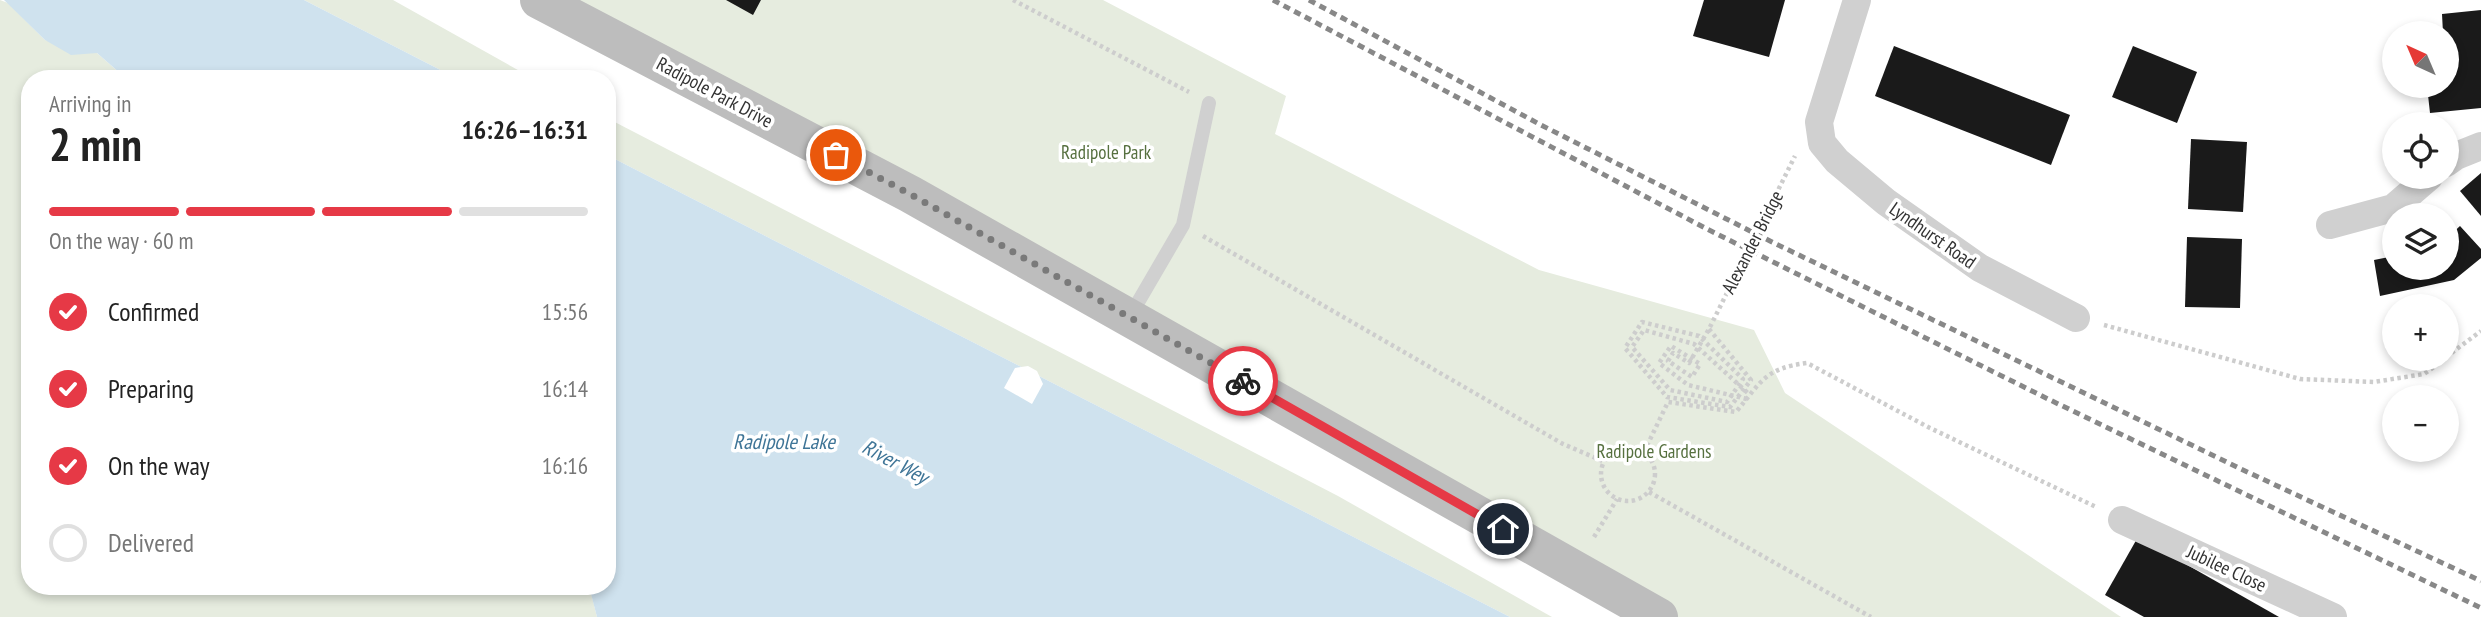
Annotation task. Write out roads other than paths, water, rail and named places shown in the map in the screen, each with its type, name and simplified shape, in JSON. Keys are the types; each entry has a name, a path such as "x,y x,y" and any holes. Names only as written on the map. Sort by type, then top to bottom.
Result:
{"street":[{"name":"Radipole Park Drive","path":"539,0 910,194 1658,617"},
{"name":"Lyndhurst Road","path":"1857,0 1819,122 1822,143 1837,161 1886,202 1980,268 2076,318"},
{"path":"2459,155 2481,146"},
{"path":"2330,225 2393,208 2415,189"},
{"name":"Jubilee Close","path":"2122,520 2333,617"}],"lane":[{"path":"1129,317 1183,225 1209,103"}],"water":[{"path":"4,0 304,0 440,70 116,70 97,53 71,55 45,40"},
{"name":"Radipole Lake","path":"616,160 1510,617 597,617 591,595 616,595"}],"railway":[{"path":"1273,0 1707,229 2048,399 2481,608"},
{"path":"1309,0 1541,125 1770,241 2241,469 2481,581"}],"park label":[{"name":"Radipole Park","path":"1106,152"},
{"name":"Radipole Gardens","path":"1654,451"}],"water label":[{"name":"River Wey","path":"895,462"}]}
